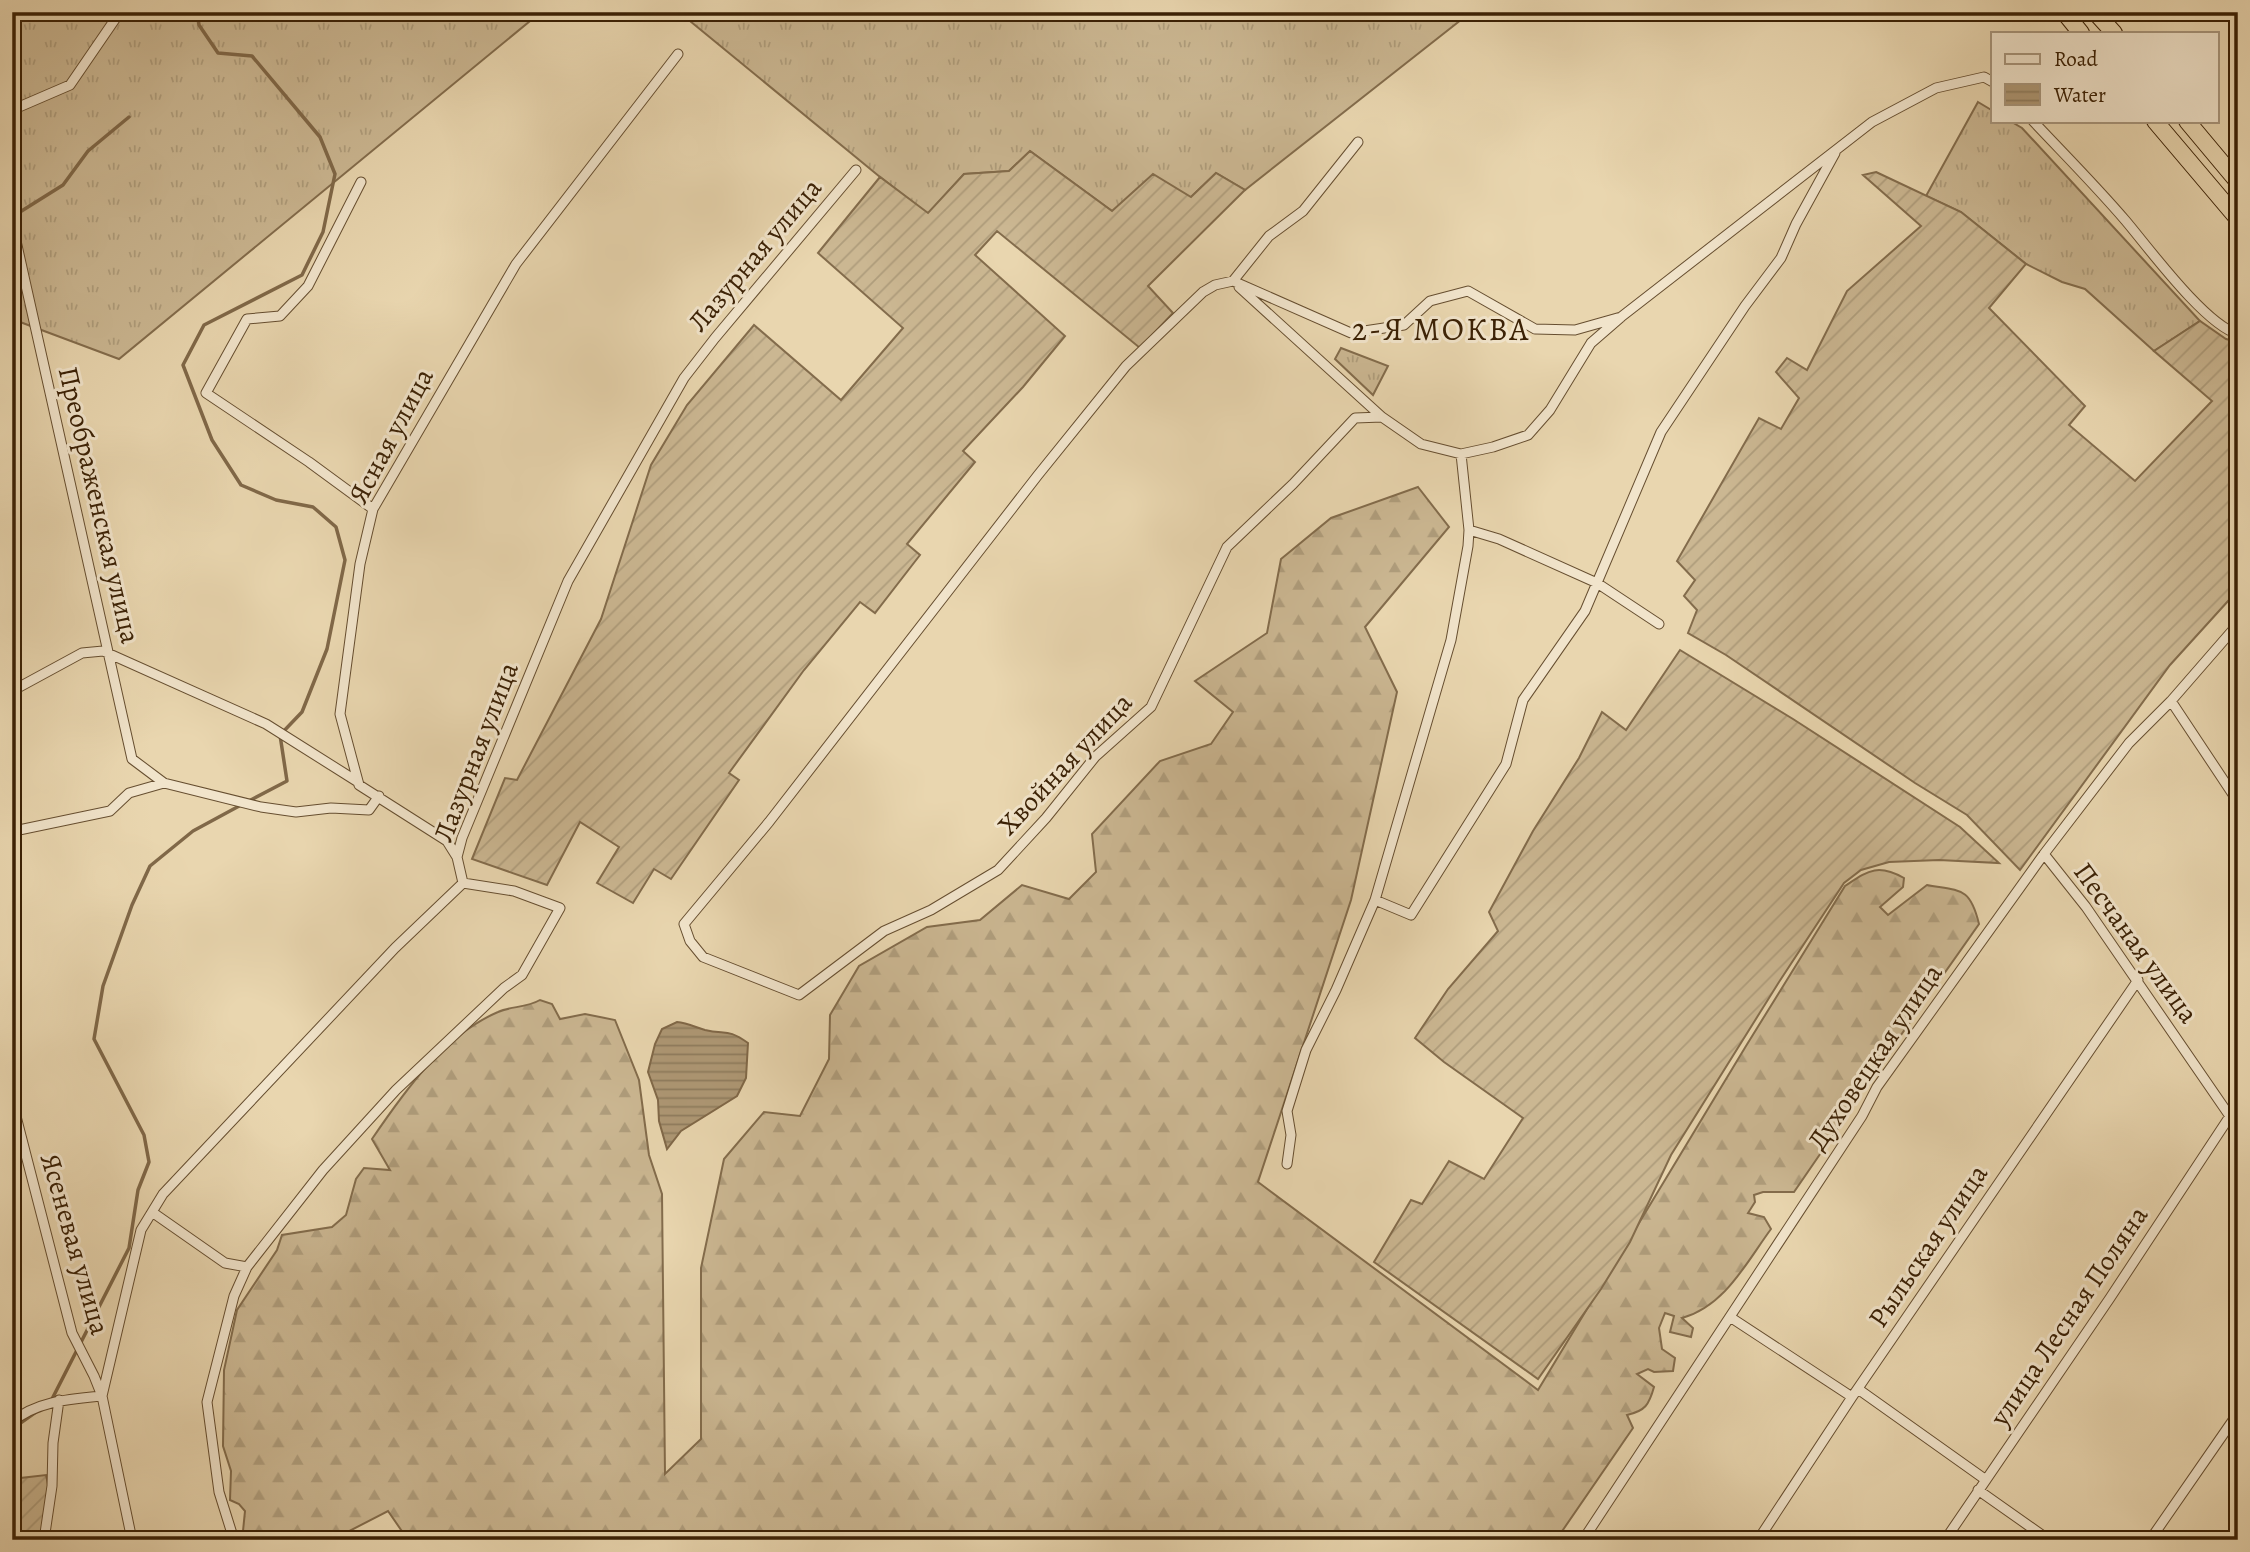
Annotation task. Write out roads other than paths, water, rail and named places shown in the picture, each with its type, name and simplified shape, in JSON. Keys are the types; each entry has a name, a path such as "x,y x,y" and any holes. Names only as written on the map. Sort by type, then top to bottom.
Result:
{"highway":[{"path":"2064,12 2080,32"},
{"path":"2095,12 2113,32"},
{"path":"2156,122 2238,219"},
{"path":"2188,122 2238,182"}],"street":[{"path":"12,110 70,85 120,12"},
{"name":"Ясная улица","path":"358,782 341,714 360,564 373,509 516,264 678,54"},
{"path":"1233,281 1382,417 1421,444 1461,454 1493,447 1528,435 1550,410 1591,343 1621,317 1872,122 1936,88 1984,78 1991,81"},
{"path":"2034,122 2125,220 2162,267 2211,318 2238,334"},
{"path":"1233,281 1269,236 1303,211 1358,142"},
{"path":"1375,900 1411,915 1506,764 1523,700 1585,611 1661,432 1745,306 1781,258 1796,224 1838,148"},
{"name":"Лазурная улица","path":"102,1396 141,1230 163,1194 426,917 463,883 457,857 462,838 568,582 684,378 856,170"},
{"path":"361,182 307,286 280,316 247,319 206,393 373,509"},
{"name":"Преображенская улица","path":"12,223 132,759 164,783"},
{"path":"1233,281 1351,333 1404,325 1430,301 1468,291 1535,330 1576,330 1621,317"},
{"name":"Хвойная улица","path":"1233,281 1215,285 1203,292 1126,366 769,822 684,924 690,941 703,957 799,995 884,931 932,910 998,870 1046,818 1095,757 1151,707 1227,547 1293,484 1355,418 1382,417"},
{"path":"1287,1164 1291,1135 1287,1111 1306,1051 1375,900 1451,640 1469,530 1461,454"},
{"path":"1469,530 1499,539 1597,583 1660,624"},
{"name":"Духовецкая улица","path":"1583,1540 1862,1116 1877,1087 2044,854 2129,743 2171,701 2238,624"},
{"path":"12,691 82,653 103,651 266,724 447,841 457,857"},
{"path":"2171,701 2238,802"},
{"path":"12,836 19,830 110,811 130,793 164,783 261,807 296,812 331,808 369,810 379,796"},
{"name":"Песчаная улица","path":"2044,854 2086,906 2238,1128"},
{"path":"234,1540 219,1492 207,1402 234,1296 247,1267 323,1170 396,1090 504,988 522,975 560,908 514,891 463,883"},
{"name":"Рыльская улица","path":"1758,1540 1855,1393 2138,980"},
{"name":"Ясеневая улица","path":"12,1101 72,1333 102,1396"},
{"name":"улица Лесная Поляна","path":"1945,1540 2230,1116"},
{"path":"152,1212 225,1263 247,1267"},
{"path":"1730,1317 1855,1393 1986,1480"},
{"path":"12,1422 19,1416 59,1400 102,1396 132,1540"},
{"path":"44,1540 52,1486 53,1443 59,1400"},
{"path":"2151,1540 2238,1413"},
{"path":"1978,1490 2049,1540"}],"water":[{"path":"677,1022 731,1034 748,1043 746,1078 737,1096 681,1131 667,1149 659,1121 658,1100 648,1072 662,1029"}],"waterway":[{"path":"197,12 199,25 218,53 252,56 320,137 335,174 323,232 302,275 204,325 183,365 212,440 241,485 276,500 313,507 336,527 345,560 327,649 302,712 280,735 287,781 247,802"},
{"path":"12,217 63,185 88,151 129,117"},
{"path":"51,1401 129,1248 138,1190 149,1162 144,1135 94,1039 103,986 132,905 150,866 193,831 241,805"},
{"path":"12,1429 36,1412"}],"district":[{"name":"2-Я МОКВА","path":"1441,329"}]}
